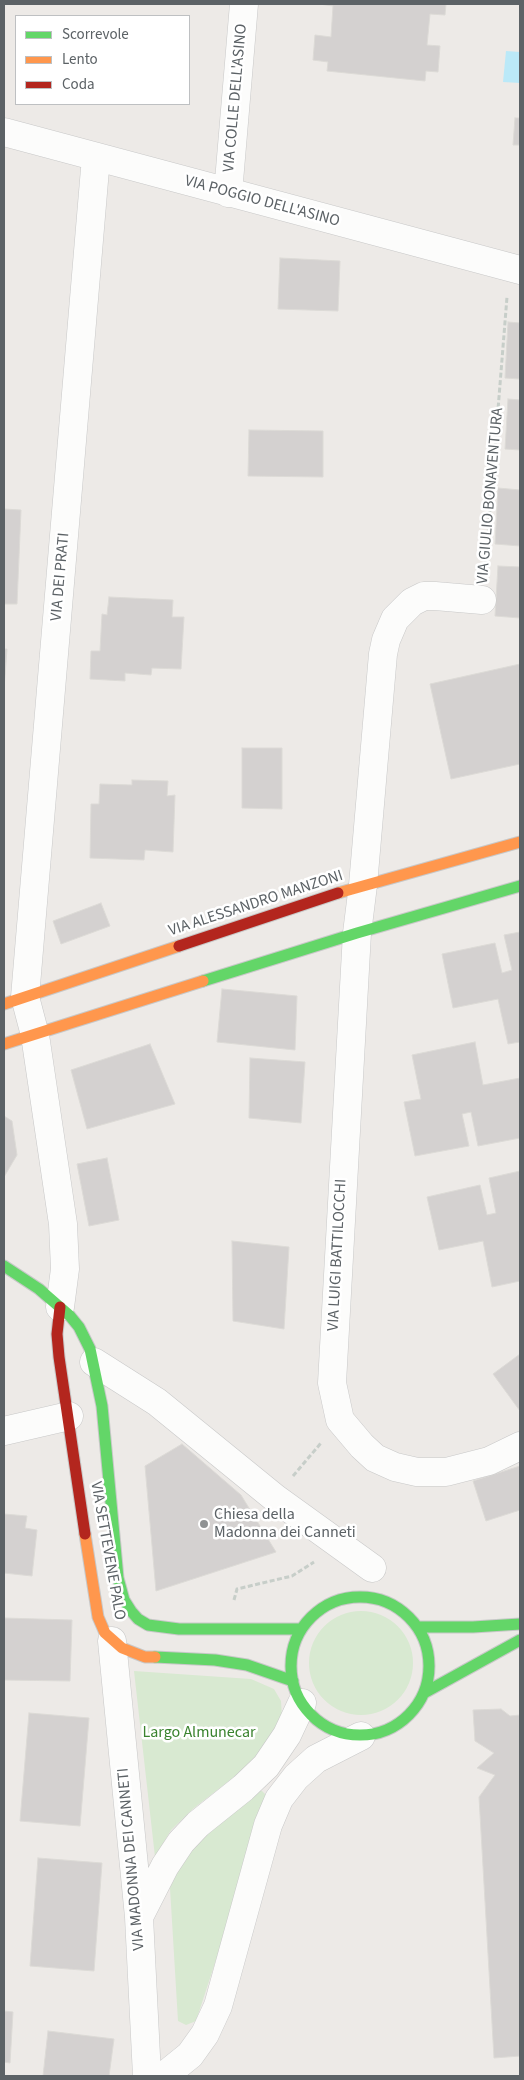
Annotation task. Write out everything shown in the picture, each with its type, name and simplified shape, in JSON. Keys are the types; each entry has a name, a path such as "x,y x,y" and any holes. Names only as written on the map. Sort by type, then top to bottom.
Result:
{"street":[{"name":"VIA COLLE DELL'ASINO","path":"228,193 244,4"},
{"name":"VIA POGGIO DELL'ASINO","path":"4,132 515,269"},
{"name":"VIA DEI PRATI","path":"60,1307 65,1269 65,1240 35,1035 14,1000 96,158"},
{"name":"VIA GIULIO BONAVENTURA","path":"363,885 383,654 394,619 402,609 424,596 482,600"},
{"name":"VIA ALESSANDRO MANZONI","path":"14,1000 363,885 520,842"},
{"name":"VIA LUIGI BATTILOCCHI","path":"363,885 357,933 332,1370 333,1390 340,1420 375,1458 394,1467 417,1472 446,1472 463,1469 489,1461 520,1446"},
{"path":"4,1044 357,933 520,886"},
{"name":"VIA SETTEVENE PALO","path":"4,1266 39,1289 60,1307 79,1327 90,1349 102,1406 118,1578 124,1600 138,1619 148,1625 179,1629 301,1629"},
{"name":"VIA SETTEVENE PALO","path":"60,1307 57,1344 98,1617 105,1633 112,1641 133,1654 145,1657 231,1662 262,1669 297,1692"},
{"path":"94,1362 157,1402 275,1498 362,1560"},
{"path":"4,1431 69,1416"},
{"path":"364,1597 390,1604 401,1611 417,1627 429,1655 430,1669 424,1693 416,1707 402,1722 376,1734 361,1736 344,1734 326,1726 309,1712 297,1692 291,1665 292,1652 301,1629 315,1614 332,1603 364,1597"},
{"path":"417,1627 473,1627 520,1624"},
{"path":"424,1693 520,1640"},
{"name":"VIA MADONNA DEI CANNETI","path":"112,1641 138,1917 146,2076"},
{"path":"138,1917 177,1847 198,1824 243,1788 266,1766 287,1735 297,1692"},
{"path":"164,2076 190,2055 205,2034 218,2006 268,1825 279,1799 296,1777 316,1759 335,1747 361,1736"}],"path":[{"name":"VIA GIULIO BONAVENTURA","path":"482,600 515,269"},
{"path":"275,1498 340,1420"},
{"path":"225,1629 237,1589 292,1576 321,1557 362,1560"}],"green space":[{"path":"361,1611 381,1615 398,1626 409,1643 413,1663 409,1683 398,1700 381,1711 361,1715 341,1711 324,1700 313,1683 309,1663 313,1643 324,1626 341,1615"},
{"name":"Largo Almunecar","path":"134,1671 251,1679 274,1689 281,1701 282,1717 260,1757 194,1808 171,1830 155,1857"},
{"name":"Largo Almunecar","path":"253,1791 262,1791 269,1798 196,2021 186,2025 178,2021 170,1888 180,1861"}],"water":[{"path":"506,51 520,52 520,83 503,82"}],"building":[{"path":"319,4 446,4 445,15 430,14 427,45 440,46 438,72 426,71 425,81 327,71 328,62 313,60 315,35 331,37 333,6"},
{"path":"515,118 520,118 520,145 513,145"},
{"path":"280,258 340,261 338,311 278,309"},
{"path":"508,322 520,323 520,379 505,378"},
{"path":"508,399 520,400 520,450 505,449"},
{"path":"249,430 323,431 323,477 248,476"},
{"path":"498,488 520,490 520,546 495,544"},
{"path":"4,509 21,510 17,604 4,604"},
{"path":"498,566 520,567 520,618 495,616"},
{"path":"109,597 173,600 172,617 184,617 181,669 152,668 151,675 125,673 125,681 90,679 91,651 100,651 102,614 107,615"},
{"path":"4,649 7,649 4,689"},
{"path":"520,664 520,764 451,779 430,684"},
{"path":"242,748 282,748 282,809 242,808"},
{"path":"132,780 168,781 167,796 175,795 173,852 145,850 144,860 90,858 91,804 99,804 100,784 132,785"},
{"path":"101,903 110,926 61,944 53,921"},
{"path":"520,932 520,1042 508,1044 498,999 453,1008 442,954 495,943 502,973 512,970 504,935"},
{"path":"222,989 297,996 295,1050 217,1042"},
{"path":"475,1042 483,1085 520,1078 520,1138 478,1146 471,1112 462,1114 469,1146 415,1156 404,1102 421,1099 412,1055"},
{"path":"150,1044 175,1104 87,1129 71,1070"},
{"path":"250,1058 305,1062 301,1123 249,1118"},
{"path":"4,1116 12,1121 17,1155 4,1177"},
{"path":"107,1158 119,1220 89,1226 77,1164"},
{"path":"520,1171 520,1281 492,1287 483,1241 439,1250 427,1197 480,1185 487,1215 496,1213 489,1178"},
{"path":"232,1241 289,1247 284,1329 233,1321"},
{"path":"520,1354 520,1411 493,1374"},
{"name":"Chiesa della Madonna dei Canneti","path":"182,1444 241,1495 276,1552 156,1591 145,1466"},
{"path":"520,1466 520,1510 486,1521 473,1481"},
{"path":"4,1514 27,1516 25,1528 37,1530 32,1576 4,1573"},
{"path":"4,1618 72,1620 70,1681 4,1680"},
{"path":"501,1709 510,1716 520,1715 520,2056 494,2058 479,1797 495,1775 477,1768 494,1753 475,1741 473,1710"},
{"path":"29,1713 89,1718 80,1826 20,1821"},
{"path":"38,1858 102,1863 94,1971 30,1966"},
{"path":"4,2011 13,2012 10,2063 4,2062"},
{"path":"48,2031 114,2039 109,2076 43,2076"}],"traffic: fast":[{"path":"203,981 357,933 520,886"},
{"path":"4,1266 39,1289 70,1316 79,1327 90,1349 102,1406 118,1578 124,1600 131,1611 138,1619 148,1625 179,1629 301,1629"},
{"path":"360,1597 386,1602 409,1617 424,1640 429,1666 424,1692 409,1715 386,1730 360,1735 334,1730 311,1715 296,1692 291,1666 296,1640 311,1617 334,1602 360,1597"},
{"path":"417,1627 473,1627 520,1624"},
{"path":"424,1693 520,1640"},
{"path":"155,1657 215,1660 247,1665 293,1681"}],"traffic: slow":[{"path":"338,893 520,842"},
{"path":"4,1004 179,946"},
{"path":"4,1044 203,981"},
{"path":"85,1534 98,1617 105,1633 122,1648 145,1657 155,1657"}],"traffic: jam":[{"path":"179,946 338,893"},
{"path":"60,1307 57,1334 59,1357 85,1534"}],"place":[{"name":"Chiesa della Madonna dei Canneti","path":"204,1524"}]}
